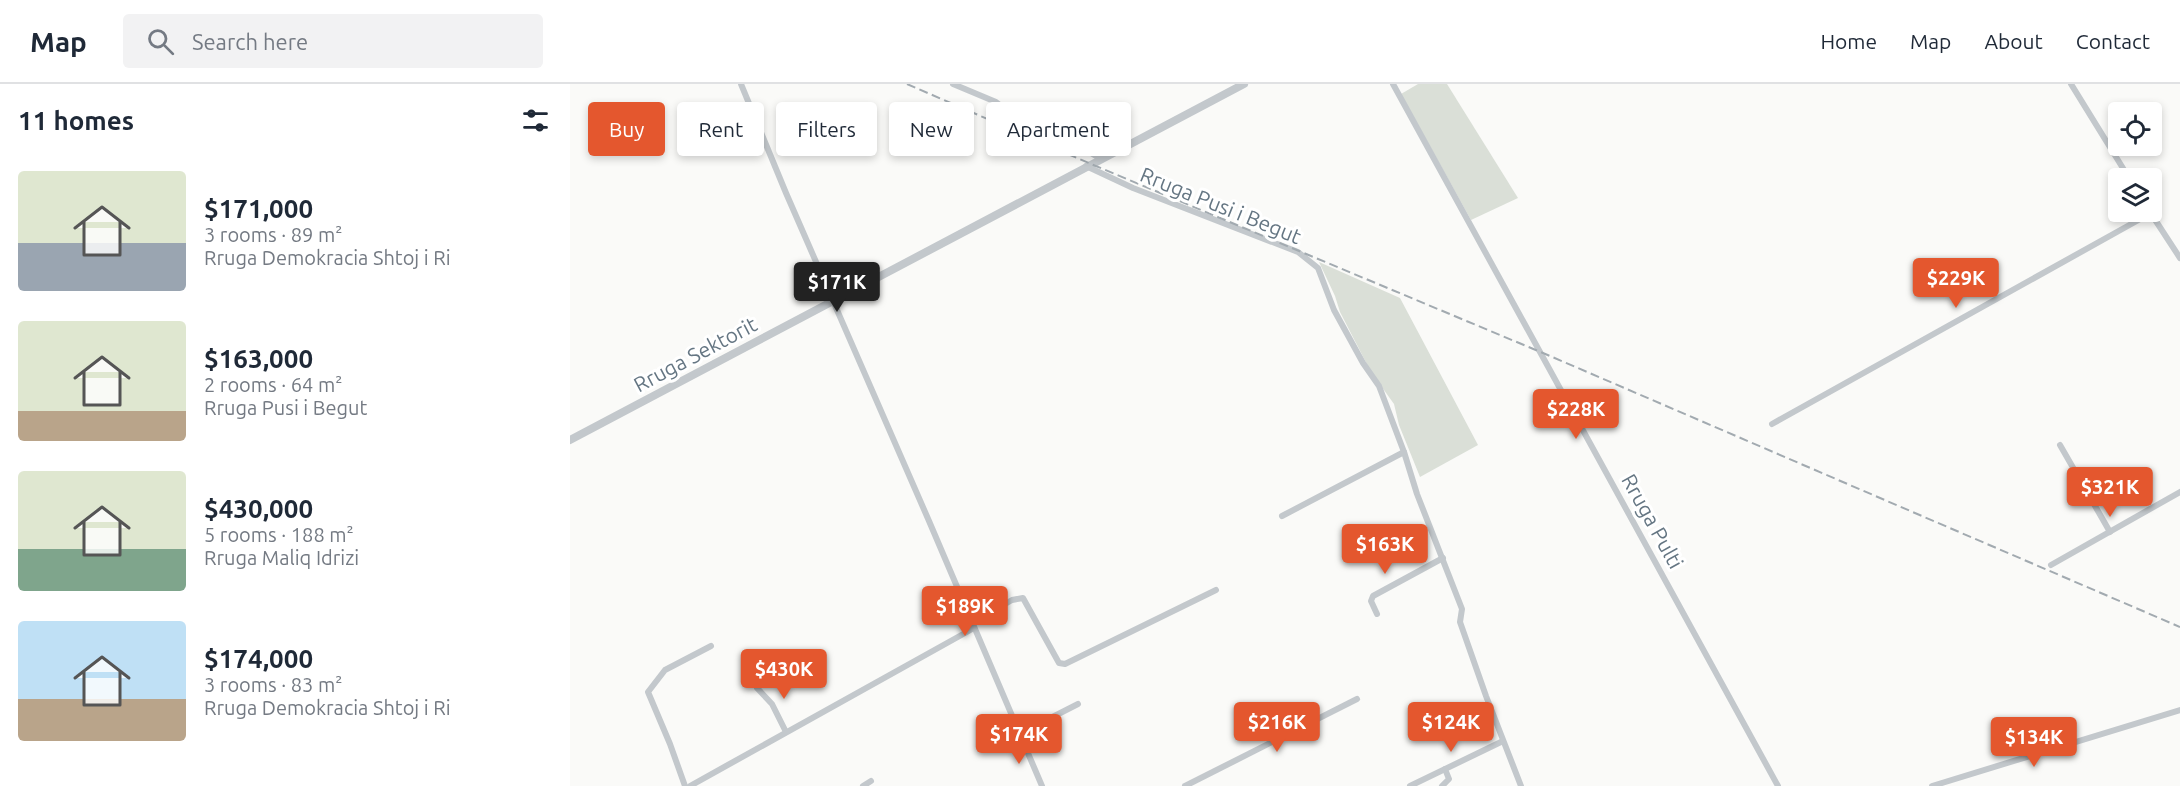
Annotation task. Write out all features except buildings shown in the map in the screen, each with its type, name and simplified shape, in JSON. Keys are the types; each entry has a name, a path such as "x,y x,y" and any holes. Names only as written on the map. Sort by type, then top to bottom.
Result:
{"street":[{"path":"741,84 1042,786"},
{"path":"953,84 996,102 1014,116 1084,148 1101,159"},
{"name":"Rruga Sektorit","path":"570,440 1244,84"},
{"name":"Rruga Pulti","path":"1393,84 1778,786"},
{"path":"2071,84 2123,168"},
{"name":"Rruga Pusi i Begut","path":"1089,165 1133,188 1298,252 1318,268 1334,310 1363,363 1379,386 1417,494 1462,609 1460,622 1521,786"},
{"path":"1772,424 2133,222"},
{"path":"2157,222 2180,258"},
{"path":"2060,445 2110,532"},
{"path":"1282,516 1404,452"},
{"path":"2051,565 2179,494"},
{"path":"1377,614 1371,601 1372,596 1443,558"},
{"path":"711,646 665,670 648,692 687,786 973,626 1012,600 1023,598 1059,663 1065,664 1216,590"},
{"path":"757,688 772,704 786,732"},
{"path":"1185,786 1358,699"},
{"path":"1019,734 1078,704"},
{"path":"1932,786 2180,710"},
{"path":"1410,786 1503,741"},
{"path":"1442,786 1449,779 1445,769"},
{"path":"863,786 871,781"}],"shaded area":[{"path":"1418,84 1447,84 1518,198 1471,220 1401,94"},
{"path":"1319,262 1400,298 1478,445 1420,477 1399,425 1394,404 1371,372 1340,312"}],"railway":[{"path":"907,84 1091,164 1543,353 2180,627"}]}
